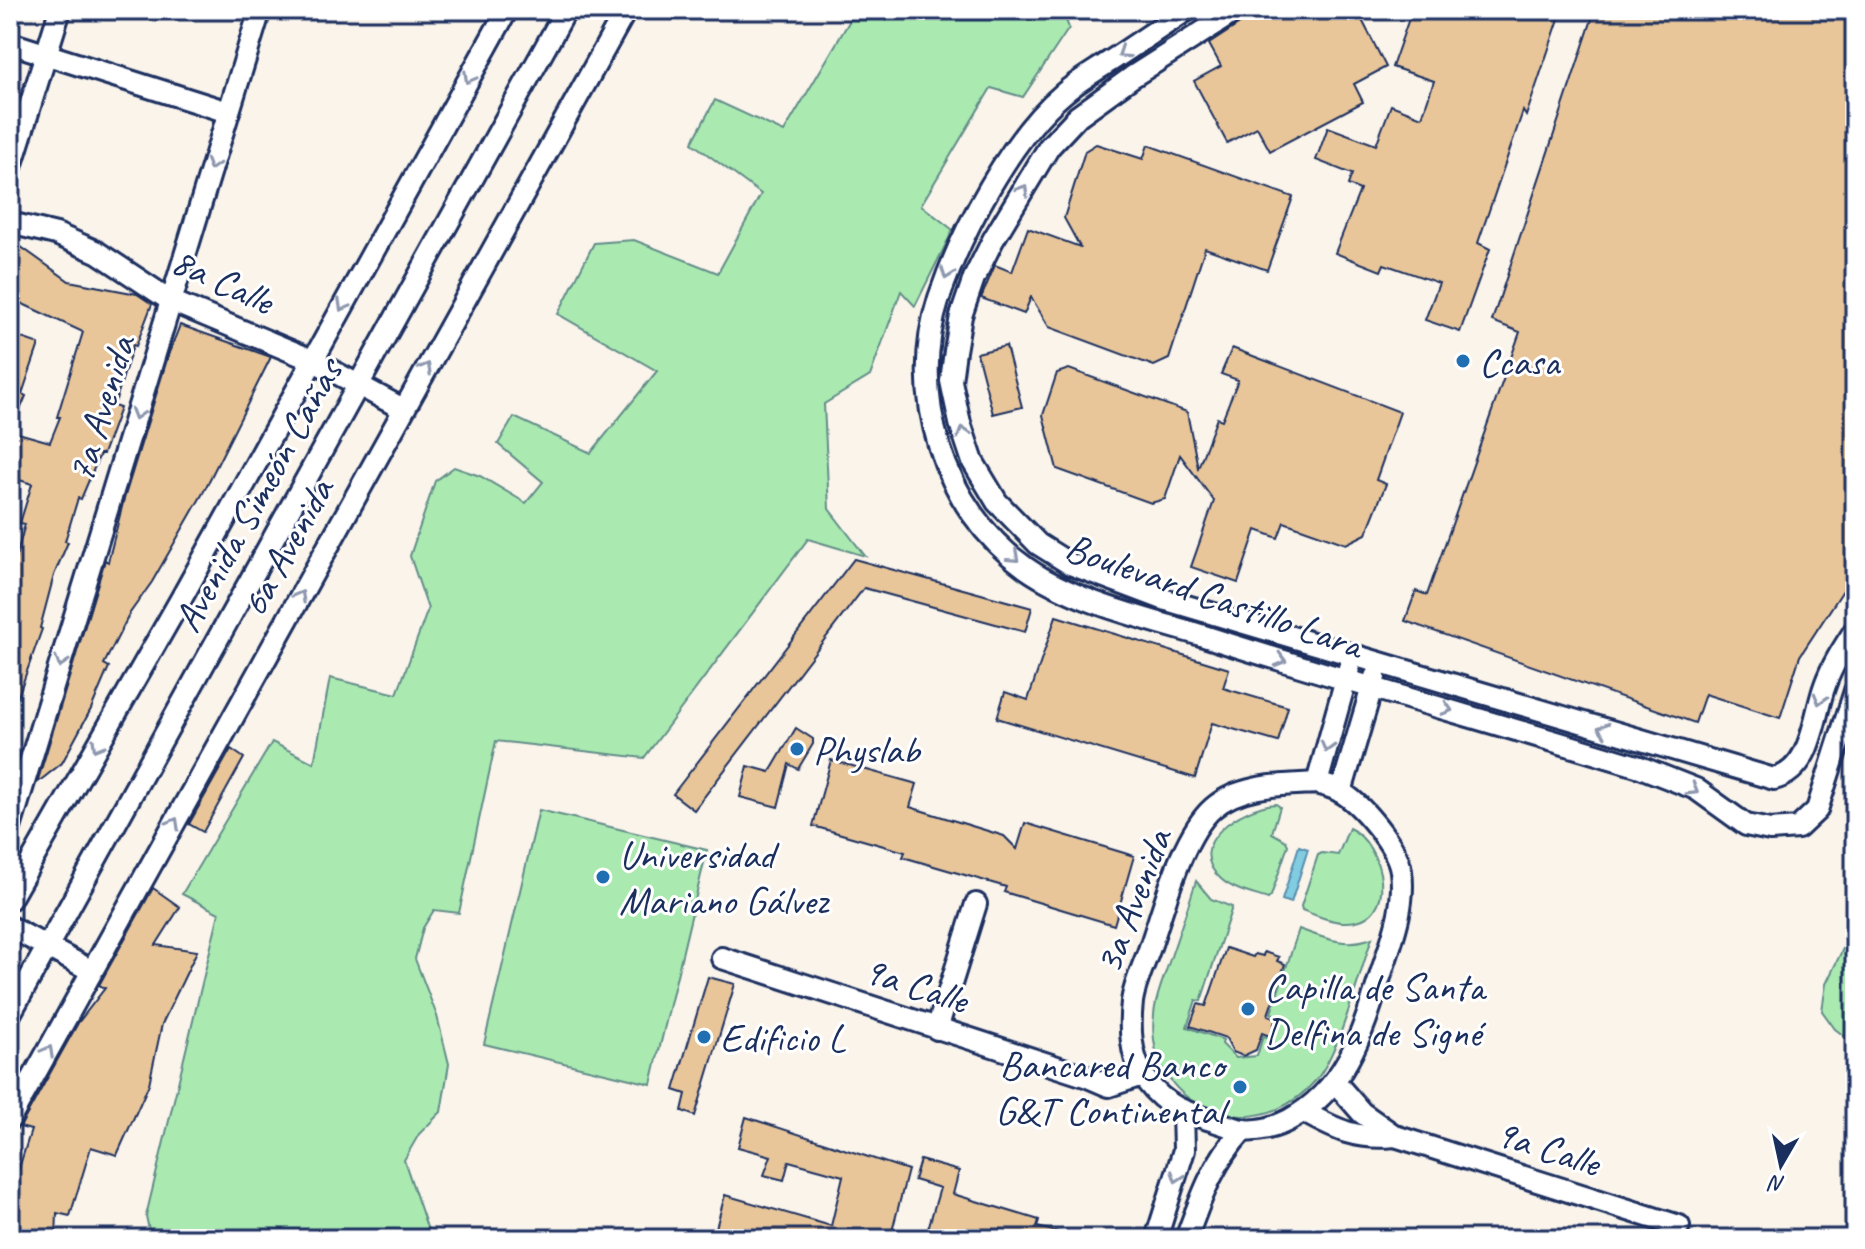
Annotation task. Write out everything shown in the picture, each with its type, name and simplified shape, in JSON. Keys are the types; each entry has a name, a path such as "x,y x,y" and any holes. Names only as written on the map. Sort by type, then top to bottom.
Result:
{"street":[{"path":"10,170 60,10"},
{"name":"7a Avenida","path":"10,828 260,10"},
{"name":"6a Avenida","path":"10,899 173,613 507,10"},
{"name":"Avenida Simeón Cañas","path":"10,1014 566,10"},
{"name":"6a Avenida","path":"10,1119 626,10"},
{"name":"Boulevard Castillo Lara","path":"1187,10 1064,93 1034,125 1008,160 971,222 950,267 934,313 926,377 941,456 963,498 990,537 1025,567 1058,587 1240,648 1669,777 1696,789 1746,825 1784,830 1798,828 1817,810 1847,708 1855,691"},
{"name":"Boulevard Castillo Lara","path":"1237,10 1132,77 1078,116 1049,147 974,278 961,316 951,381 973,462 997,502 1026,533 1070,564 1163,599 1774,779 1795,770 1803,757 1825,685 1855,630"},
{"path":"10,43 228,112"},
{"path":"1064,93 1078,116"},
{"name":"8a Calle","path":"10,223 56,234 97,252 171,301 312,360 403,409"},
{"path":"929,348 955,351"},
{"path":"1058,587 1070,564"},
{"path":"1157,621 1163,599"},
{"path":"1240,648 1245,625"},
{"path":"1139,1070 1168,1104 1183,1112 1243,1130 1284,1123 1304,1112 1325,1095 1342,1074 1375,992 1399,919 1401,868 1380,829 1341,792 1317,783 1352,656"},
{"path":"1341,792 1379,664"},
{"path":"1506,726 1513,703"},
{"name":"3a Avenida","path":"1139,1070 1131,1025 1132,998 1179,864 1201,823 1212,808 1231,797 1265,786 1317,783"},
{"path":"937,1029 976,904"},
{"path":"10,927 92,971"},
{"name":"9a Calle","path":"722,958 1088,1077 1139,1070"},
{"name":"9a Calle","path":"1335,1082 1362,1113 1395,1136 1679,1226"},
{"path":"1156,1239 1184,1150 1183,1112"},
{"name":"9a Calle","path":"1304,1112 1324,1124 1361,1137 1395,1136"},
{"path":"1186,1239 1210,1174 1220,1156 1243,1130"}],"green space":[{"path":"856,10 1062,10 1069,28 1023,97 991,88 921,205 953,230 915,306 901,291 870,376 824,404 829,509 865,556 808,539 644,758 496,741 459,913 434,910 423,928 415,959 437,1016 449,1064 441,1112 419,1134 404,1160 431,1239 151,1239 146,1216 219,913 182,894 272,742 314,763 330,678 397,694 428,609 410,556 435,481 454,467 480,476 526,503 543,482 498,444 514,417 591,453 657,371 558,314 594,243 634,240 718,273 761,194 692,143 715,100 784,132"},
{"path":"1276,804 1280,807 1272,833 1288,845 1268,899 1226,883 1211,866 1208,853 1213,840 1234,819 1263,806"},
{"path":"539,810 707,850 651,1084 484,1044"},
{"path":"1349,828 1361,836 1378,865 1380,897 1374,910 1363,919 1345,922 1302,910 1318,855 1338,855"},
{"path":"1196,881 1211,899 1232,907 1201,1001 1196,1000 1187,1027 1223,1040 1222,1044 1236,1058 1257,1056 1263,1036 1271,1038 1278,1016 1271,1013 1299,929 1344,942 1372,938 1333,1052 1324,1068 1298,1097 1266,1113 1230,1115 1196,1103 1171,1081 1156,1051 1153,1034 1156,1003"},
{"path":"1855,902 1855,1044 1835,1029 1822,1011 1826,984 1850,934"}],"water":[{"path":"1299,846 1308,849 1291,903 1282,900"}],"building":[{"path":"1252,10 1357,10 1386,67 1354,84 1363,102 1270,151 1257,127 1227,143 1194,81 1221,66 1209,44 1244,21"},
{"path":"1412,10 1562,10 1526,116 1523,111 1478,243 1490,249 1460,332 1425,320 1439,283 1384,264 1381,271 1335,253 1360,190 1348,185 1352,174 1316,160 1328,127 1376,145 1391,105 1422,117 1434,81 1392,67"},
{"path":"1595,10 1855,10 1855,572 1800,656 1780,718 1705,694 1695,723 1405,621 1416,591 1427,595 1520,332 1492,321"},
{"path":"1096,144 1143,159 1148,145 1293,197 1267,270 1205,248 1169,359 1154,366 1049,327 1031,297 1024,314 981,298 995,265 1012,272 1028,228 1080,247 1064,218 1085,151"},
{"path":"10,239 69,281 137,294 152,304 136,346 133,345 114,406 120,408 103,454 100,454 81,499 78,498 65,541 68,542 54,575 42,629 12,713 10,579 25,524 20,523 32,484 10,477 10,334 39,344 22,394 26,396 11,431 50,442 83,332 10,298"},
{"path":"180,325 271,357 203,493 152,582 130,613 104,664 109,667 91,709 62,763 37,783 105,560 108,562 169,353"},
{"path":"1006,346 1022,407 993,414 977,353"},
{"path":"1232,348 1400,412 1376,480 1386,484 1366,534 1346,544 1284,522 1278,538 1256,530 1238,583 1191,567 1214,501 1180,455 1165,499 1151,503 1057,469 1043,415 1057,373 1069,369 1187,412 1198,468 1217,418 1222,420 1238,380 1221,374"},
{"path":"854,559 1032,608 1025,632 864,588 694,810 673,794"},
{"path":"1056,616 1229,669 1223,688 1288,707 1278,742 1212,723 1195,778 997,718 1005,692 1028,700"},
{"path":"796,728 813,739 813,744 798,769 789,764 778,807 740,797 748,766 770,772"},
{"path":"231,749 244,758 203,832 189,824"},
{"path":"831,760 917,784 910,807 1004,836 1017,849 1025,823 1134,856 1114,925 1004,892 1006,887 903,857 905,852 813,826"},
{"path":"153,888 180,907 156,945 197,951 162,1024 149,1084 117,1155 91,1147 70,1216 57,1213 56,1239 10,1239 10,1197 31,1130 20,1127 78,1023 105,988 99,985"},
{"path":"1226,948 1253,957 1255,954 1263,956 1264,952 1279,957 1277,961 1285,964 1268,1015 1276,1018 1270,1036 1262,1033 1256,1050 1243,1056 1233,1052 1226,1038 1190,1026 1198,1004 1206,1006"},
{"name":"Edificio L","path":"708,977 735,984 695,1116 682,1111 686,1094 674,1090"},
{"path":"746,1117 908,1170 890,1239 713,1239 725,1195 831,1226 843,1176 789,1161 784,1180 764,1175 771,1156 738,1147"},
{"path":"920,1160 959,1171 953,1194 1039,1220 1037,1227 1066,1234 1065,1239 925,1239 940,1188 914,1180"}],"place":[{"name":"Ccasa","path":"1463,361"},
{"name":"Physlab","path":"797,749"},
{"name":"Universidad Mariano Gálvez","path":"603,877"},
{"name":"Capilla de Santa Delfina de Signé","path":"1248,1009"},
{"name":"Edificio L","path":"704,1037"},
{"name":"Bancared Banco G&T Continental","path":"1240,1087"}]}
